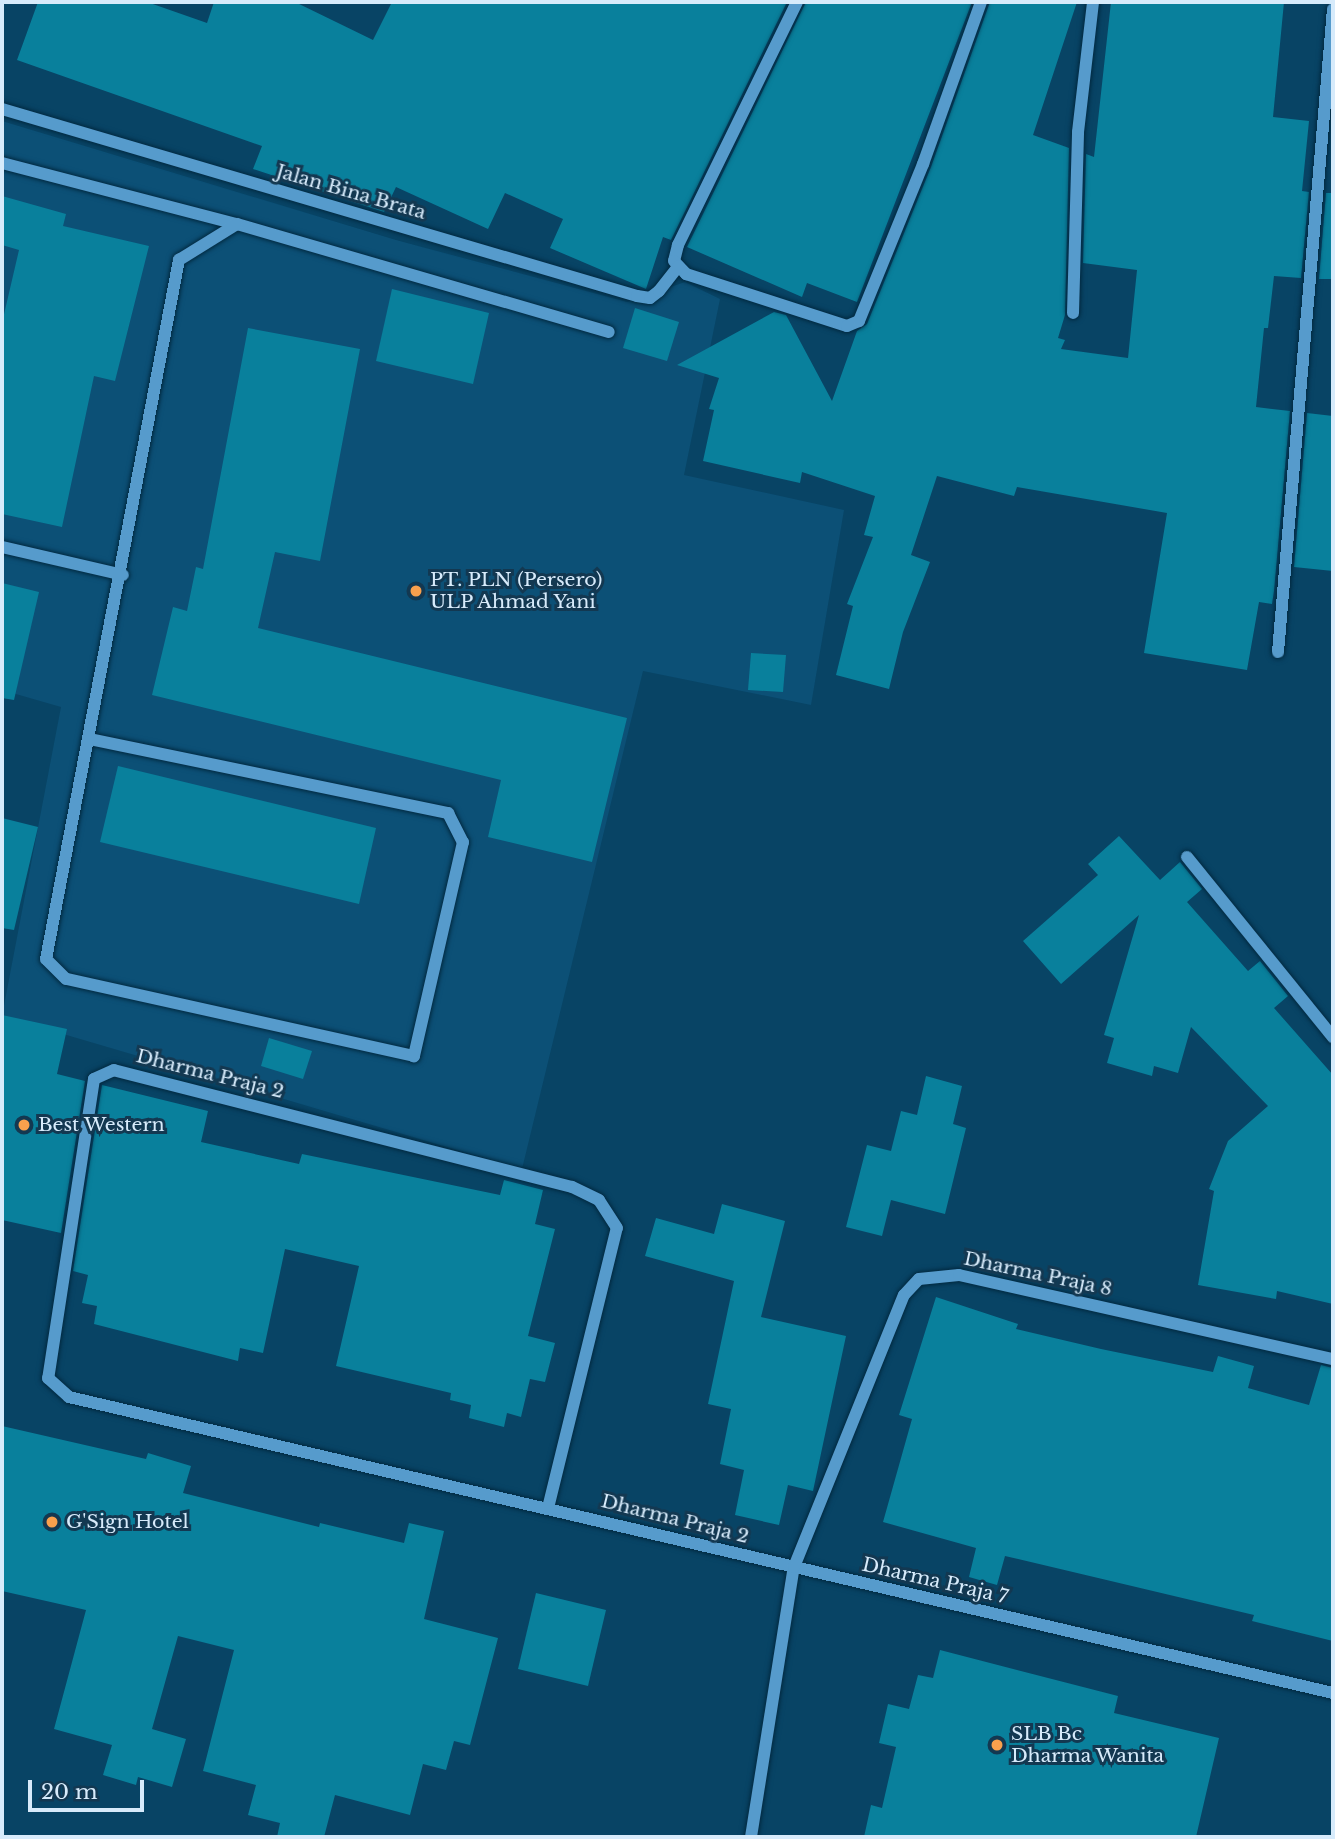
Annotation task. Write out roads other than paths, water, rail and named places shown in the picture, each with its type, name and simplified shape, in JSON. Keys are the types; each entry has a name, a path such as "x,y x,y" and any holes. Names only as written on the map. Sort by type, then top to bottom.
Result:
{"street":[{"path":"797,2 678,245 678,267 735,290 847,326 855,325 923,164 981,2"},
{"path":"1073,313 1078,132 1093,2"},
{"path":"1278,652 1333,9"},
{"name":"Jalan Bina Brata","path":"2,109 637,296 650,298 678,267"},
{"path":"2,163 237,224 609,332"},
{"path":"90,739 448,813 463,842 414,1056 66,979 46,959 122,575 179,260 237,224"},
{"path":"2,547 122,575"},
{"path":"1187,857 1333,1037"},
{"name":"Dharma Praja 2","path":"548,1508 617,1228 599,1200 572,1187 114,1069 94,1079 48,1378 53,1387 69,1397 794,1567"},
{"name":"Dharma Praja 8","path":"794,1567 904,1295 919,1279 959,1275 1333,1359"},
{"path":"751,1837 794,1567"},
{"name":"Dharma Praja 7","path":"794,1567 1333,1693"}],"place":[{"name":"PT. PLN (Persero) ULP Ahmad Yani","path":"416,591"},
{"name":"Best Western","path":"24,1125"},
{"name":"G'Sign Hotel","path":"52,1522"},
{"name":"SLB Bc Dharma Wanita","path":"997,1745"}]}
